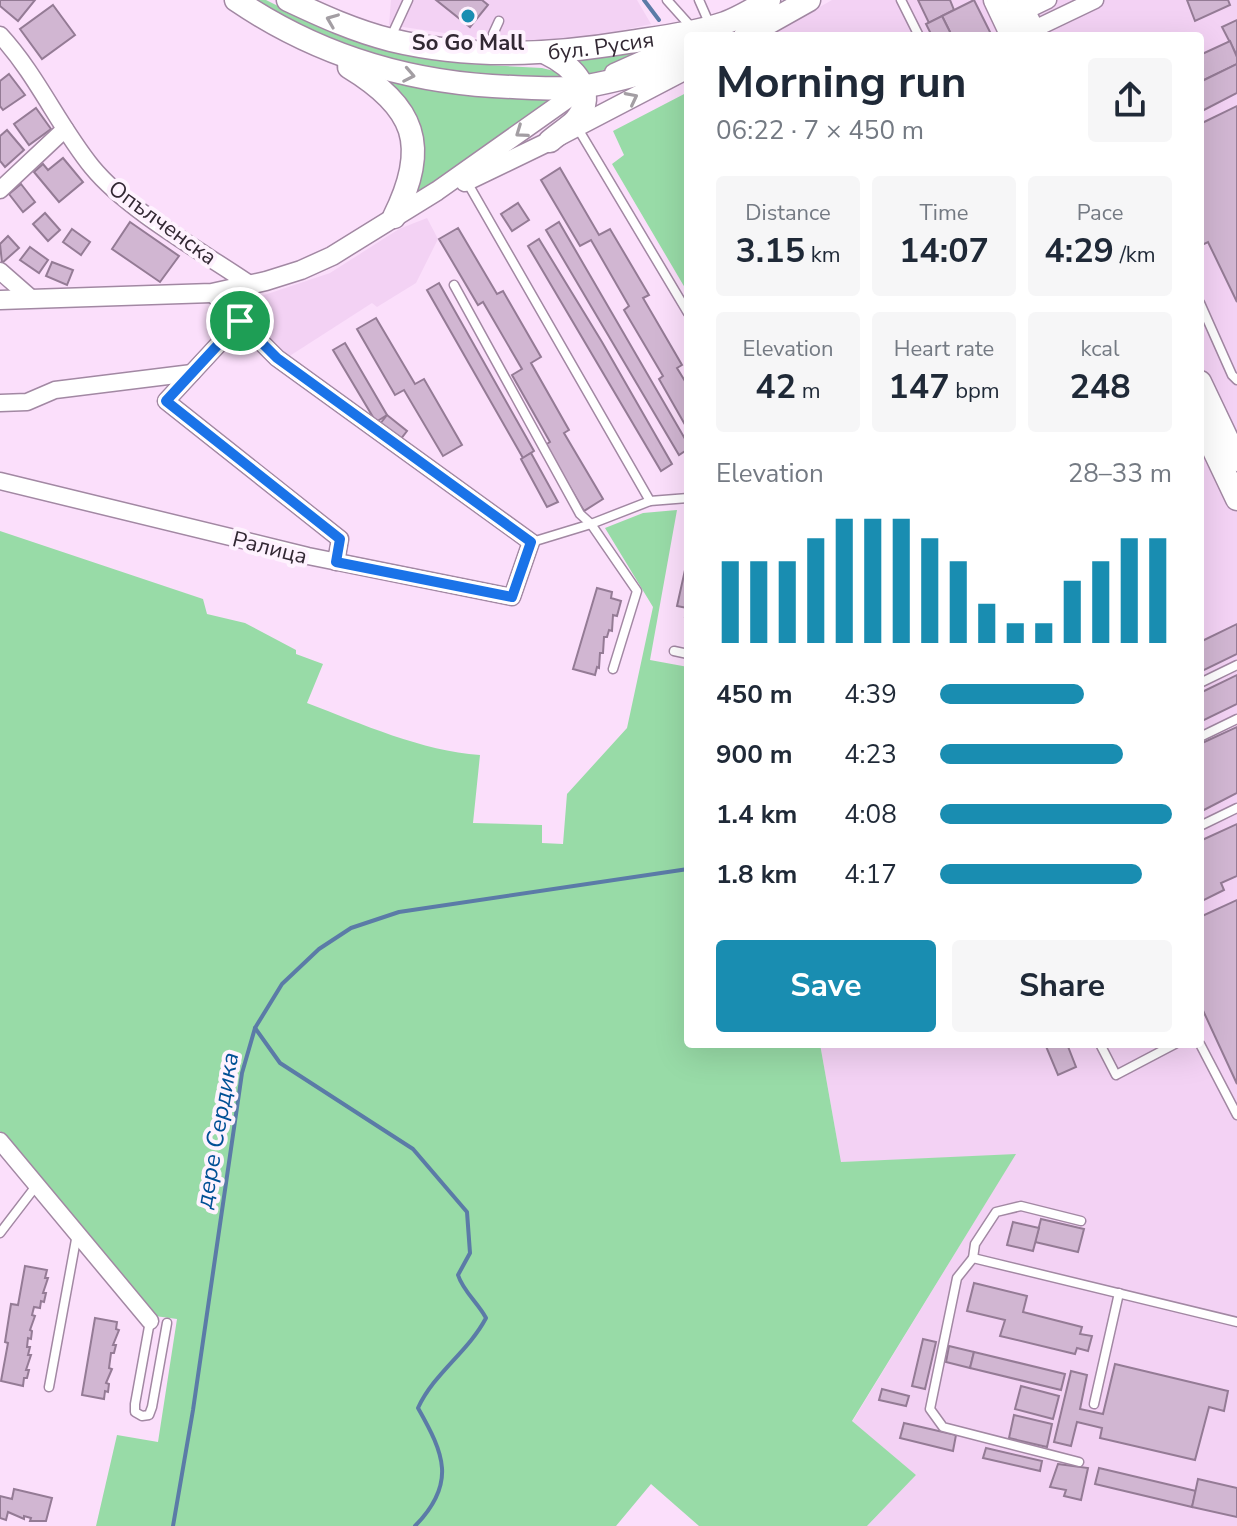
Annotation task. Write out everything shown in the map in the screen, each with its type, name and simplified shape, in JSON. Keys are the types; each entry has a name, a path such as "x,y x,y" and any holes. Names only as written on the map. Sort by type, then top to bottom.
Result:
{"main road":[{"name":"бул. Русия","path":"236,0 306,42 344,58 387,71 438,81 487,86 584,87 684,60"},
{"name":"бул. Русия","path":"288,0 353,28 390,39 452,49 546,53 684,34"},
{"name":"бул. Русия","path":"703,31 769,0"},
{"path":"752,32 809,0"},
{"path":"306,42 376,85 396,102 406,117 413,150 404,196 394,217"},
{"path":"546,53 574,72 584,87 582,110 576,120 550,141"},
{"path":"1204,390 1237,460"},
{"path":"1204,429 1237,499"}],"street":[{"path":"1018,21 1048,0"},
{"path":"1018,21 1095,0"},
{"name":"Опълченска","path":"0,35 21,57 65,129 94,169 128,202 251,285"},
{"path":"0,300 212,293 251,285 316,264 437,191 584,87 684,40"},
{"path":"394,217 684,71"},
{"path":"0,190 65,129"},
{"path":"0,271 32,299"},
{"path":"212,293 277,358 531,542"},
{"path":"240,321 166,401 340,539 336,562"},
{"path":"0,403 27,402 55,390 192,373"},
{"name":"Ралица","path":"0,481 336,562 512,597 531,542"},
{"path":"0,1141 158,1322"}],"lane":[{"path":"390,39 408,0"},
{"path":"667,0 703,31"},
{"path":"699,0 703,31"},
{"path":"901,0 917,32"},
{"path":"499,21 493,40 500,53"},
{"path":"577,127 684,306"},
{"path":"467,181 650,501"},
{"path":"454,285 580,514 591,524 637,591 613,669"},
{"path":"1204,312 1237,380"},
{"path":"531,542 591,524 650,501 684,498"},
{"path":"674,651 684,653"},
{"path":"1204,681 1237,665"},
{"path":"1204,735 1237,719"},
{"path":"1204,824 1237,808"},
{"path":"1102,1048 1116,1075 1167,1048"},
{"path":"1202,1048 1237,1115"},
{"path":"0,1233 37,1185"},
{"path":"1079,1462 943,1427 930,1409 957,1278 973,1258 975,1244 996,1212 1021,1206 1081,1221"},
{"path":"49,1387 78,1234"},
{"path":"973,1258 1237,1322"},
{"path":"1094,1404 1119,1293"},
{"path":"158,1322 152,1407 149,1415 142,1416 135,1412 135,1404 158,1322"}],"shaded area":[{"path":"391,0 637,0 651,24 575,41 493,40 389,25"},
{"path":"832,0 1237,0 1237,1526 867,1526 916,1475 852,1422 1015,1155 841,1162 821,1048 1204,1048 1204,32 776,32"},
{"path":"427,218 438,239 416,283 377,307 372,303 288,357 238,304 330,273 399,229"}],"green space":[{"path":"246,0 266,0 298,16 395,51 469,64 542,68 554,71 567,80 504,80 364,57"},
{"path":"681,37 587,77 571,60"},
{"path":"385,81 452,92 559,94 421,192 415,193"},
{"path":"684,94 684,286 612,164 624,155 613,131"},
{"path":"677,510 650,660 684,666 684,1048 821,1048 841,1162 1016,1154 852,1421 916,1475 867,1526 699,1526 651,1484 616,1526 96,1526 117,1435 158,1442 177,1319 155,1316 0,1131 0,531 203,599 207,614 245,623 296,650 296,654 323,664 307,703 414,742 480,755 473,823 542,825 542,843 563,844 567,794 627,728 653,607 605,528 643,513"}],"building":[{"path":"0,0 35,0 18,21 0,6"},
{"name":"So Go Mall","path":"436,0 482,0 488,5 470,27"},
{"path":"918,0 950,0 954,10 929,23"},
{"path":"974,0 990,32 950,32 942,16"},
{"path":"1187,0 1228,0 1230,5 1195,21"},
{"path":"53,5 75,35 42,59 20,29"},
{"path":"942,16 950,32 930,32 926,24"},
{"path":"1237,20 1237,56 1222,27"},
{"path":"1230,41 1237,64 1204,80 1204,53"},
{"path":"1237,64 1237,93 1204,110 1204,80"},
{"path":"9,74 25,95 3,110 0,106 0,81"},
{"path":"1237,106 1237,302 1208,242 1204,244 1204,122"},
{"path":"36,108 51,129 29,145 14,124"},
{"path":"7,130 24,150 5,167 0,161 0,136"},
{"path":"63,158 83,182 59,202 34,172 43,164 48,170"},
{"path":"560,168 599,235 610,229 649,295 643,298 682,365 677,368 684,379 684,423 659,379 663,376 624,310 629,306 591,240 580,246 541,180"},
{"path":"21,184 35,202 23,212 9,194"},
{"path":"518,203 529,220 512,231 501,214"},
{"path":"45,213 60,230 48,241 33,224"},
{"path":"130,222 179,256 160,282 112,249"},
{"path":"559,222 684,437 684,452 679,455 546,230"},
{"path":"458,228 497,294 503,291 541,357 531,363 569,430 564,433 603,499 584,511 545,445 550,442 512,375 522,369 483,302 478,305 439,239"},
{"path":"72,229 90,242 81,255 63,242"},
{"path":"8,236 19,248 2,263 0,244"},
{"path":"539,239 672,464 661,471 528,246"},
{"path":"30,247 48,260 39,273 20,260"},
{"path":"52,262 73,270 67,285 46,276"},
{"path":"439,283 534,451 523,458 427,290"},
{"path":"376,318 415,384 424,379 462,445 443,456 404,390 395,395 357,329"},
{"path":"345,343 387,415 376,422 333,350"},
{"path":"387,415 407,431 400,440 380,424"},
{"path":"531,453 558,502 547,507 521,459"},
{"path":"684,574 684,607 677,606"},
{"path":"597,588 612,592 611,598 621,601 617,616 613,615 612,631 609,630 607,637 604,637 603,653 600,653 595,675 573,669"},
{"path":"1237,624 1237,654 1204,670 1204,640"},
{"path":"1237,675 1237,704 1204,720 1204,691"},
{"path":"1237,727 1237,793 1204,810 1204,742"},
{"path":"1237,824 1237,876 1221,883 1224,890 1204,900 1204,839"},
{"path":"1237,900 1237,1084 1204,1013 1204,915"},
{"path":"1047,1048 1069,1048 1076,1067 1058,1075"},
{"path":"1041,1219 1084,1229 1078,1252 1035,1242"},
{"path":"1013,1222 1039,1228 1033,1251 1007,1245"},
{"path":"25,1266 47,1270 45,1278 48,1278 43,1293 46,1293 44,1302 41,1301 40,1308 34,1307 32,1315 35,1316 27,1347 30,1347 28,1355 31,1355 23,1386 1,1381 11,1304 18,1305"},
{"path":"974,1283 1027,1296 1023,1312 1082,1327 1080,1334 1092,1336 1088,1351 1077,1348 1075,1354 1000,1336 1005,1320 967,1311"},
{"path":"95,1318 117,1322 116,1329 119,1330 113,1345 116,1345 114,1353 111,1353 109,1368 112,1369 104,1399 82,1395"},
{"path":"923,1339 936,1342 925,1389 912,1386"},
{"path":"949,1346 974,1352 970,1368 946,1362"},
{"path":"974,1352 1065,1374 1061,1390 970,1368"},
{"path":"1115,1364 1228,1391 1224,1411 1209,1407 1195,1460 1100,1438 1102,1428 1077,1422 1071,1446 1054,1442 1071,1371 1087,1375 1080,1409 1103,1414"},
{"path":"1021,1386 1059,1396 1053,1419 1015,1409"},
{"path":"882,1389 909,1396 906,1406 879,1400"},
{"path":"1014,1415 1052,1424 1047,1447 1009,1438"},
{"path":"904,1423 956,1435 953,1451 900,1438"},
{"path":"986,1448 1042,1461 1040,1471 983,1458"},
{"path":"1058,1464 1088,1468 1081,1500 1064,1496 1066,1490 1050,1487"},
{"path":"1099,1468 1196,1491 1192,1507 1095,1484"},
{"path":"1198,1479 1237,1488 1237,1517 1192,1507"},
{"path":"14,1489 52,1498 46,1521 30,1521 31,1518 24,1516 24,1519 8,1512 6,1520 0,1518 0,1496 12,1499"}],"waterway":[{"name":"дере Сердика","path":"644,0 659,20"},
{"name":"дере Сердика","path":"173,1526 242,1073 255,1028 282,984 319,949 351,928 399,912 684,870"},
{"path":"255,1028 280,1063 413,1149 467,1212 470,1253 458,1275 486,1318 433,1384 418,1408 440,1454 442,1468 437,1496 415,1526"}],"place":[{"name":"So Go Mall","path":"468,16"}],"route":[{"path":"240,321 277,358 531,542 512,597 336,562 340,539 166,401 240,321"}]}
